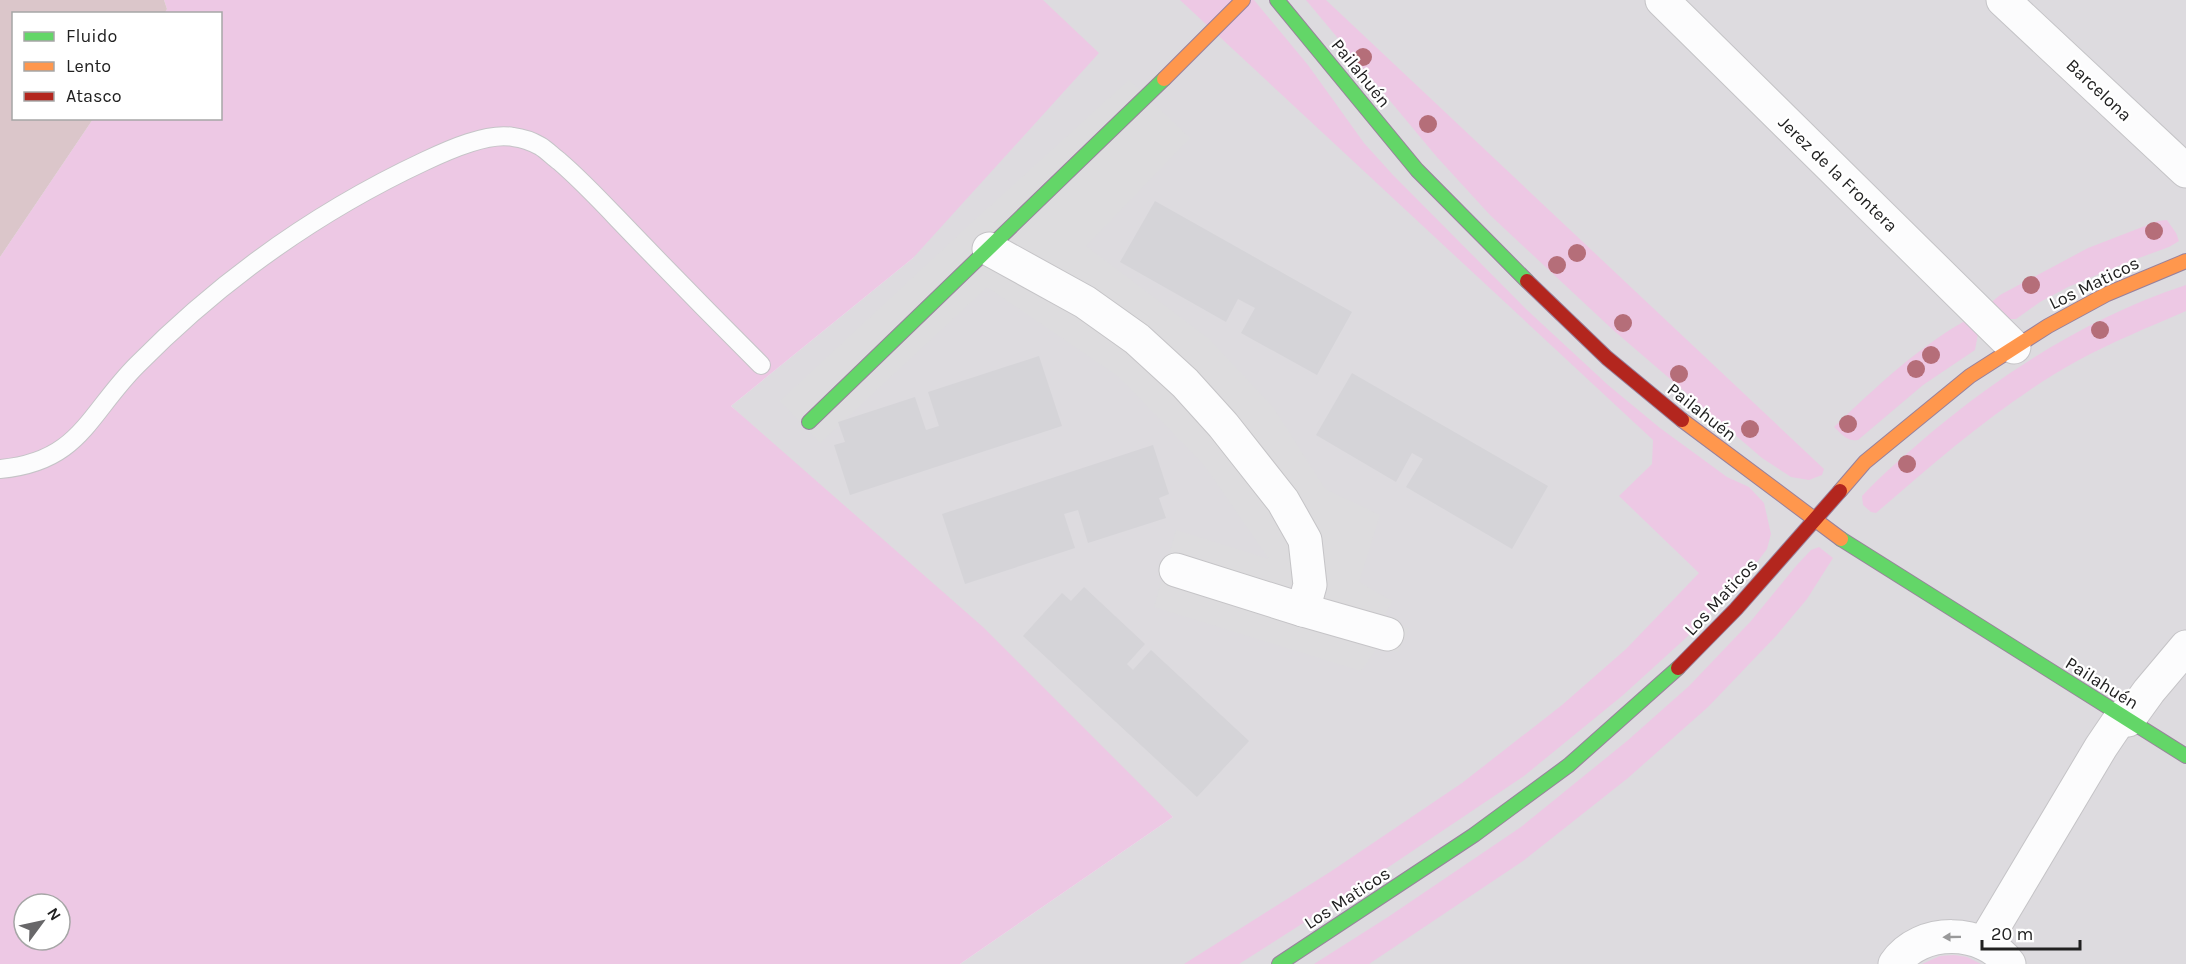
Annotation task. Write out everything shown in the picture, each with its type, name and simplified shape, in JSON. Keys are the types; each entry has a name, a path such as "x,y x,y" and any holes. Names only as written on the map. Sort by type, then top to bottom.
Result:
{"street":[{"path":"809,422 1154,90 1243,0"},
{"name":"Pailahuén","path":"1277,0 1417,170 1555,309 1607,358 1663,405 1850,546 2186,756"},
{"name":"Jerez de la Frontera","path":"1662,0 2014,347"},
{"name":"Barcelona","path":"2016,3 2186,171"},
{"path":"989,249 1085,302 1137,339 1185,383 1223,425 1283,501 1305,540 1310,585 1303,610"},
{"name":"Los Maticos","path":"1279,964 1474,835 1569,765 1682,664 1736,609 1849,479 1892,439 1970,376 2014,347 2107,294 2186,261"},
{"path":"1176,570 1303,610 1387,633"},
{"path":"1984,943 2101,747 2186,647"},
{"path":"1895,964 1917,945 1939,937 1962,936 1984,943 2005,958 2009,964"}],"lane":[{"path":"0,469 27,465 49,458 70,445 131,371 188,315 226,284 314,222 397,174 450,149 481,139 512,136 542,147 577,177 760,365"}],"shaded area":[{"path":"0,0 164,0 167,9 165,12 12,12 12,120 92,120 0,257"},
{"path":"164,0 1043,0 1099,53 913,258 731,406 983,627 1173,817 960,964 0,964 0,257 92,120 222,120 222,12 165,12 167,9"},
{"path":"1043,0 2186,0 2186,964 960,964 1173,817 731,406 913,258"},
{"path":"1180,0 1254,0 1308,65 1364,143 1393,175 1527,310 1608,385 1660,428 1727,477 1749,487 1764,503 1771,534 1767,549 1754,566 1687,637 1622,696 1524,776 1344,897 1239,964 1184,964 1330,872 1462,783 1562,705 1626,649 1699,573 1619,496 1652,464 1653,440"},
{"path":"1306,0 1326,0 1824,469 1822,475 1809,480 1791,477 1762,458 1612,329 1490,215 1436,156"},
{"path":"1129,80 1190,138 1086,246 1209,339 1273,407 1325,489 1380,515 1359,582 1392,601 1384,618 1409,629 1398,652 1377,648 1361,671 1154,607 1176,530 1269,559 1204,465 1119,377 987,287 820,443 780,401"},
{"path":"2167,220 2179,241 2169,247 2068,287 2040,302 2016,319 2006,319 1987,306 2000,295 2088,248 2158,221"},
{"path":"2186,285 2186,311 2104,347 2023,394 1973,432 1876,513 1863,505 1862,496 1897,462 1991,386 2085,328"},
{"path":"1970,318 1978,334 1975,350 1923,385 1858,440 1848,439 1834,427 1916,354"},
{"path":"1819,547 1833,558 1807,599 1776,636 1708,707 1628,778 1523,861 1369,964 1314,964 1521,827 1627,741 1689,686 1751,621 1796,566 1811,550"},
{"path":"1940,956 1967,957 1981,964 1922,964"}],"building":[{"path":"1155,201 1352,312 1317,375 1241,333 1255,308 1238,299 1226,322 1120,262"},
{"path":"1039,356 1062,426 850,495 834,445 845,442 838,422 915,397 926,430 939,426 928,392"},
{"path":"1352,373 1548,486 1512,549 1406,487 1423,459 1412,453 1396,482 1316,435"},
{"path":"1153,445 1169,494 1159,498 1166,518 1088,543 1078,510 1064,514 1075,548 965,584 942,514"},
{"path":"1084,587 1145,644 1127,664 1133,670 1151,650 1249,741 1197,797 1023,636 1062,593 1071,601"}],"traffic: fast":[{"path":"1277,0 1417,170 1527,281"},
{"path":"809,422 1164,79"},
{"path":"1841,539 2186,756"},
{"path":"1279,964 1474,835 1569,765 1678,668"}],"traffic: slow":[{"path":"1164,79 1243,0"},
{"path":"1840,491 1865,462 1970,376 2048,326 2107,294 2186,261"},
{"path":"1682,420 1841,539"}],"traffic: jam":[{"path":"1527,281 1607,358 1682,420"},
{"path":"1678,668 1736,609 1840,491"}]}
